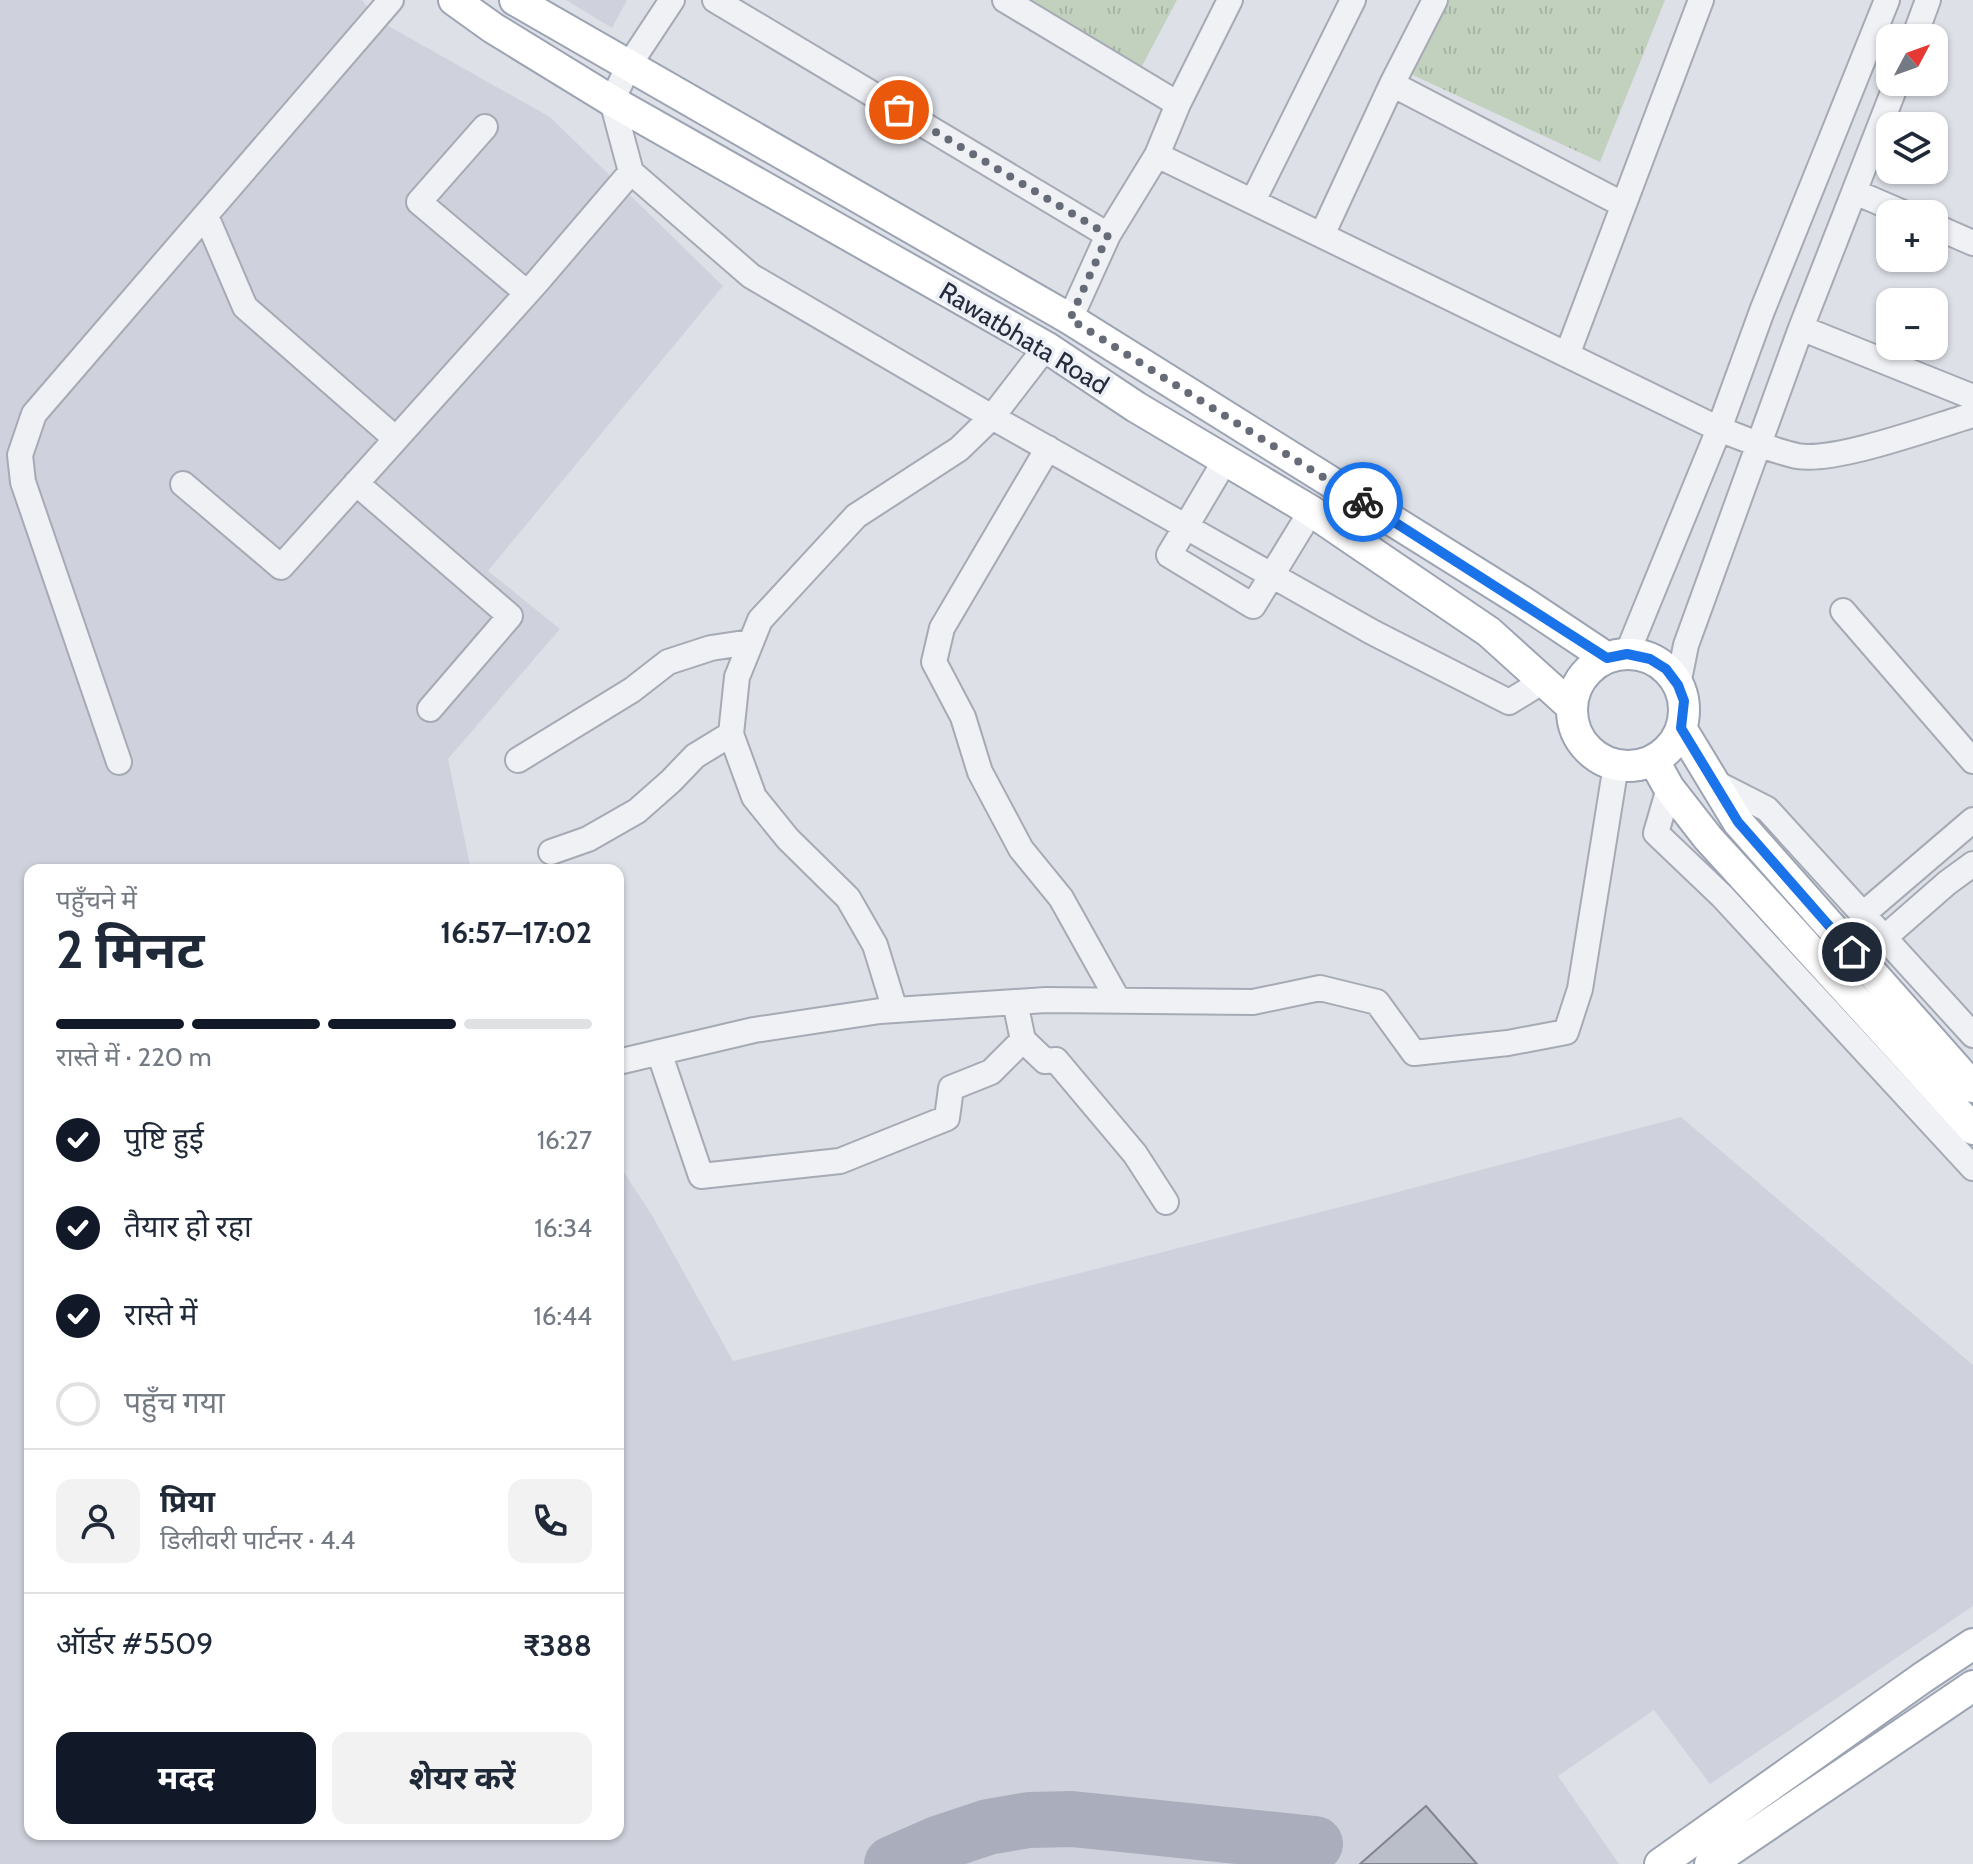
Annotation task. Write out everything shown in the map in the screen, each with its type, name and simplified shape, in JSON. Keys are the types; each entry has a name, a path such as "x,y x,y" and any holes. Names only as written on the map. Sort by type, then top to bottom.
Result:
{"main road":[{"name":"Rawatbhata Road","path":"454,0 493,28 612,101 1046,347 1136,407 1311,511 1489,632 1572,707"},
{"name":"Rawatbhata Road","path":"515,0 1070,319 1523,602 1617,656"},
{"path":"1617,656 1650,659 1666,669 1678,685 1684,701 1677,739 1654,761 1635,766 1616,765 1598,758 1584,745 1572,719 1572,707 1580,680 1593,666 1617,656"},
{"path":"1681,728 1738,822 1973,1087"},
{"path":"1654,761 1669,788 1708,838 1973,1129"},
{"path":"1660,1864 1973,1644"},
{"path":"1710,1864 1971,1691"}],"street":[{"path":"119,762 23,482 20,455 34,414 391,0"},
{"path":"672,0 629,65 612,101 631,172 751,276 992,417 1372,632 1509,702 1545,680"},
{"path":"715,0 1108,235"},
{"path":"1005,0 1178,104"},
{"path":"1070,319 1108,235 1157,155 1178,104 1230,0"},
{"path":"1253,201 1353,0"},
{"path":"1322,235 1435,0"},
{"path":"1567,355 1701,0"},
{"path":"1617,656 1719,429 1762,311 1887,0"},
{"path":"1919,24 1928,0"},
{"path":"1392,84 1622,204"},
{"path":"1678,685 1686,645 1801,328 1892,96"},
{"path":"485,127 419,202 527,293"},
{"path":"1157,155 1719,429 1760,445 1799,456 1831,456 1973,415"},
{"path":"183,484 281,567 527,293 631,172"},
{"path":"1855,192 1876,201"},
{"path":"206,216 245,307 396,439"},
{"path":"1948,232 1973,243"},
{"path":"1801,328 1973,397"},
{"path":"895,1010 875,945 848,898 788,839 754,797 731,734 737,677 760,620 856,516 959,449 992,417 1046,347"},
{"path":"1048,448 942,628 934,662 963,717 980,772 1021,849 1061,898 1118,1000"},
{"path":"1226,459 1169,555 1253,606 1311,511"},
{"path":"356,483 510,616 430,709"},
{"path":"1843,611 1973,761"},
{"path":"518,760 632,690 668,662 711,648 751,642"},
{"path":"551,852 588,839 637,811 695,756 731,734"},
{"path":"624,1061 754,1030 895,1010 1015,1002 1253,1002 1320,988 1377,1002 1414,1053 1508,1043 1566,1032 1580,989 1616,765"},
{"path":"1714,782 1767,809 1973,1035"},
{"path":"1669,788 1656,833 1722,896 1973,1168"},
{"path":"1862,915 1973,820"},
{"path":"1884,938 1973,864"},
{"path":"1015,1002 1023,1040 1045,1061 1056,1060 1135,1154 1166,1202"},
{"path":"659,1052 701,1176 840,1161 947,1118 951,1088 991,1072 1023,1040"}],"shaded area":[{"path":"0,0 362,0 376,19 550,117 723,286 488,571 560,629 448,759 470,864 24,864 24,1840 624,1840 624,1172 653,1217 733,1361 1681,1117 1973,1365 1973,1606 1710,1784 1654,1710 1558,1776 1619,1864 0,1864"},
{"path":"566,0 627,0 612,28"}],"green space":[{"path":"1026,0 1177,0 1142,66"},
{"path":"1438,0 1665,0 1600,162 1402,70"}],"building":[{"path":"1426,1806 1477,1864 1360,1864"}],"taxiway":[{"path":"892,1864 988,1827 1029,1820 1072,1819 1315,1844"}],"way so far":[{"path":"899,110 1108,235 1070,319 1363,502"}],"route":[{"path":"1363,502 1607,658 1627,654 1650,659 1666,669 1678,685 1684,701 1681,728 1738,822 1852,952"}]}
